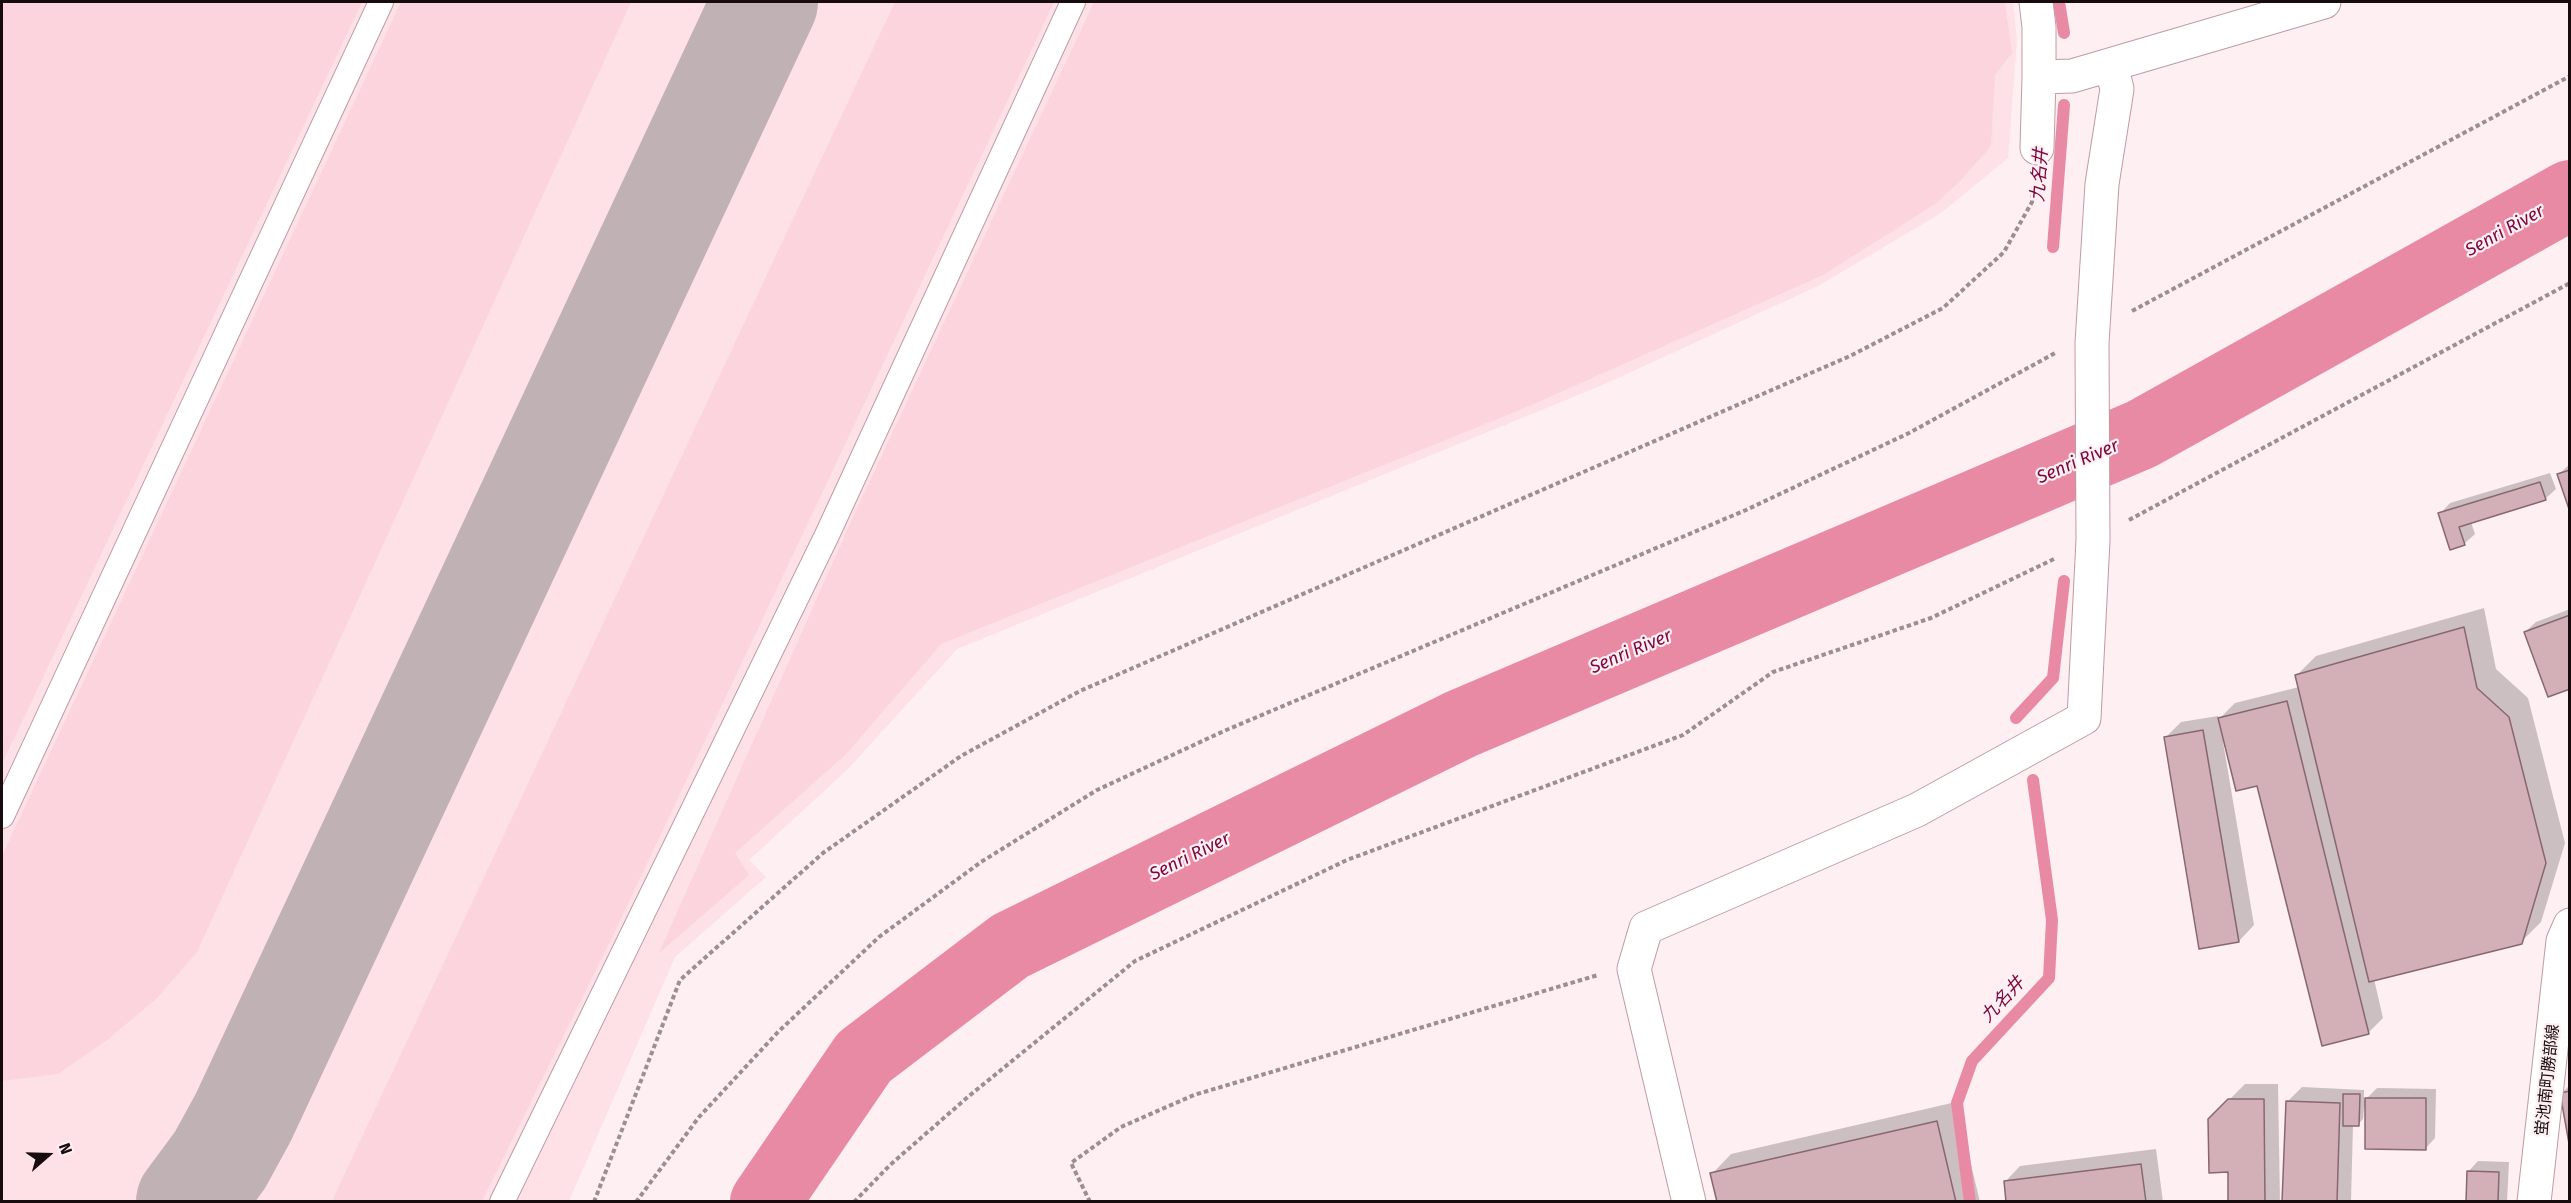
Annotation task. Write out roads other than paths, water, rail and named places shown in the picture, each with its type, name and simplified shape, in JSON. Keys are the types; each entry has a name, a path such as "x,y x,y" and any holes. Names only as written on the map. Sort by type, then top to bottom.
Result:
{"street":[{"path":"2036,2 2039,27 2037,148"},
{"path":"2039,77 2072,76 2324,2"},
{"path":"1689,1202 1634,969 1646,928 1917,810 2084,718 2093,534 2093,337 2102,183 2117,89 2111,65"},
{"name":"蛍池南町勝部線","path":"2534,1202 2563,941 2570,925"}],"lane":[{"path":"2,816 381,2"},
{"path":"502,1202 827,535 1073,2"}],"waterway":[{"name":"九名井","path":"2059,2 2064,33"},
{"name":"九名井","path":"2053,247 2064,105"},
{"name":"Senri River","path":"765,1202 864,1057 1010,946 1461,724 2142,434 2570,195"},
{"name":"九名井","path":"2016,718 2053,678 2064,581"},
{"name":"九名井","path":"1970,1202 1957,1103 1972,1061 2049,978 2052,920 2033,780"}]}
